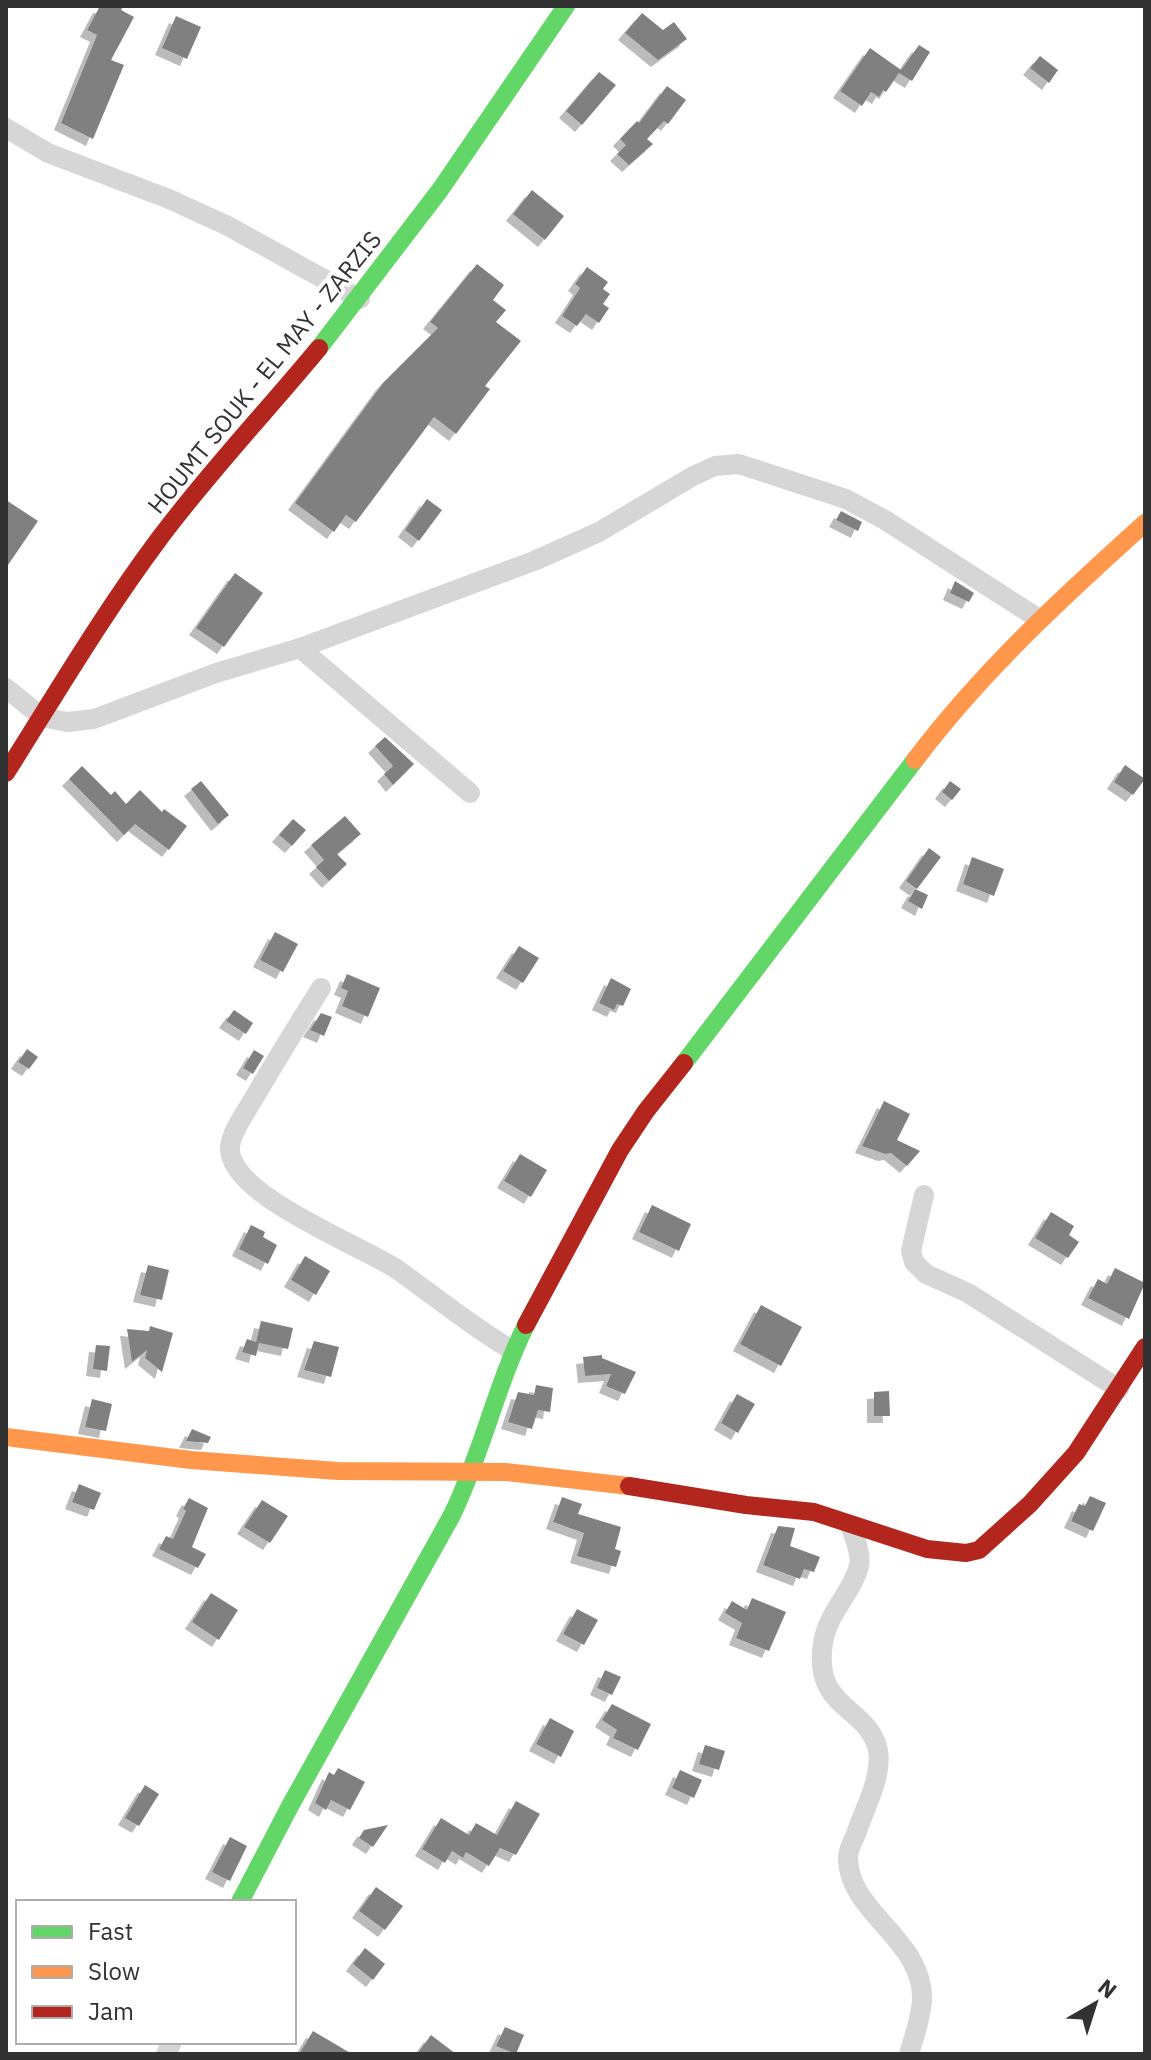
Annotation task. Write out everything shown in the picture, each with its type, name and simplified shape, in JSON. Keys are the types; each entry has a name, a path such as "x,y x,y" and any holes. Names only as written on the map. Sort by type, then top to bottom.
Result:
{"street":[{"name":"HOUMT SOUK - EL MAY - ZARZIS","path":"6,773 125,586 160,538 222,459 360,299 489,121 566,6"},
{"path":"6,128 48,153 169,199 228,226 360,299"},
{"path":"6,688 42,717 67,722 94,719 216,673 300,648 534,561 599,532 693,476 715,466 739,464 846,499 885,520 1039,619"},
{"path":"241,1900 452,1515 472,1473 513,1351 620,1150 659,1092 728,1009 926,745 984,676 1039,619 1145,523"},
{"path":"300,648 470,793"},
{"path":"321,988 240,1122 230,1147 235,1164 248,1181 271,1200 395,1269 470,1325 513,1351"},
{"path":"924,1195 911,1251 914,1262 926,1274 968,1293 1119,1389"},
{"path":"6,1437 191,1460 338,1471 506,1472 612,1483 746,1505 814,1512 927,1549 966,1553 979,1550 1030,1504 1076,1453 1145,1347"},
{"path":"850,1525 859,1556 858,1568 827,1626 822,1659 829,1690 871,1733 878,1748 875,1781 848,1856 855,1883 866,1903 893,1933 919,1976 922,2000 909,2054"}],"building":[{"path":"100,6 123,6 121,10 134,17 111,60 124,65 93,139 61,123 97,35 87,30"},
{"path":"642,13 663,30 674,22 687,39 658,60 625,33"},
{"path":"176,16 201,27 187,59 162,48"},
{"path":"919,45 930,52 912,81 899,73 886,92 883,90 879,97 871,92 862,106 840,91 870,48 901,70"},
{"path":"1040,56 1058,70 1049,83 1030,68"},
{"path":"599,72 616,85 582,125 566,111"},
{"path":"667,86 686,100 668,124 664,121 647,139 653,144 629,165 617,154 626,145 620,139 637,121 639,123"},
{"path":"532,190 564,216 545,240 513,214"},
{"path":"477,264 504,285 493,300 506,310 496,322 521,341 485,386 490,389 456,434 434,417 356,522 346,515 334,532 295,503 383,383 438,328 430,322"},
{"path":"587,267 608,282 603,289 610,294 603,304 609,308 599,323 586,314 577,326 562,316 580,288 575,284"},
{"path":"427,499 442,510 419,541 405,530"},
{"path":"6,500 38,521 6,568"},
{"path":"841,511 862,522 858,531 836,520"},
{"path":"235,573 263,593 224,647 196,628"},
{"path":"955,581 974,593 969,602 950,593"},
{"path":"385,737 414,764 393,785 384,774 393,766 375,746"},
{"path":"1125,765 1145,779 1133,795 1114,782"},
{"path":"82,766 111,795 115,791 126,804 140,790 162,812 164,809 187,826 169,850 135,824 124,835 69,779"},
{"path":"201,781 229,815 218,824 191,789"},
{"path":"950,781 961,789 952,800 942,792"},
{"path":"345,816 361,834 337,854 347,864 329,881 316,867 324,860 311,845"},
{"path":"293,819 306,830 292,846 279,835"},
{"path":"929,848 941,857 917,889 906,881"},
{"path":"972,857 1004,869 994,896 963,884"},
{"path":"915,889 928,895 922,909 908,901"},
{"path":"275,932 298,944 283,972 260,960"},
{"path":"519,946 539,958 523,983 503,971"},
{"path":"347,974 380,988 368,1017 342,1006 348,991 341,988"},
{"path":"611,978 631,989 623,1006 617,1004 614,1010 599,1003"},
{"path":"234,1010 253,1023 246,1034 226,1021"},
{"path":"321,1013 332,1017 324,1036 310,1030"},
{"path":"27,1049 38,1057 29,1069 18,1062"},
{"path":"254,1050 264,1056 253,1074 243,1068"},
{"path":"884,1101 910,1114 897,1140 920,1151 907,1166 891,1153 862,1146"},
{"path":"520,1154 547,1170 531,1197 504,1181"},
{"path":"652,1205 691,1224 679,1251 639,1232"},
{"path":"1051,1212 1074,1226 1069,1235 1079,1242 1068,1258 1035,1238"},
{"path":"251,1225 265,1232 263,1237 277,1245 268,1264 239,1249"},
{"path":"305,1256 330,1271 316,1295 291,1280"},
{"path":"148,1265 169,1270 162,1300 140,1295"},
{"path":"1115,1268 1145,1283 1129,1319 1088,1298 1098,1279 1107,1284"},
{"path":"761,1305 802,1327 781,1366 740,1344"},
{"path":"261,1321 293,1328 288,1349 259,1343 256,1356 242,1352 247,1339 256,1342"},
{"path":"150,1326 173,1333 162,1372 145,1358 147,1350 132,1362 127,1329 149,1331"},
{"path":"314,1341 339,1347 331,1377 304,1370"},
{"path":"96,1345 110,1346 107,1371 93,1369"},
{"path":"602,1355 602,1358 636,1372 625,1394 606,1386 611,1374 585,1376 583,1357"},
{"path":"536,1385 553,1388 550,1412 538,1410 532,1429 508,1422 518,1392 534,1395"},
{"path":"889,1391 890,1416 874,1416 874,1392"},
{"path":"737,1394 755,1404 738,1433 721,1423"},
{"path":"92,1399 112,1404 106,1431 85,1427"},
{"path":"192,1429 211,1437 208,1443 186,1441"},
{"path":"79,1484 101,1493 94,1510 72,1502"},
{"path":"1090,1496 1106,1503 1093,1531 1071,1521 1079,1504 1085,1506"},
{"path":"562,1497 582,1504 578,1514 621,1527 615,1549 621,1551 616,1567 577,1556 584,1533 553,1522"},
{"path":"189,1498 208,1508 192,1547 206,1554 198,1568 159,1549 166,1536 173,1539"},
{"path":"262,1500 288,1516 270,1543 244,1527"},
{"path":"778,1526 795,1528 790,1546 820,1557 814,1572 804,1569 800,1579 763,1565"},
{"path":"211,1593 238,1610 219,1640 192,1622"},
{"path":"752,1598 786,1612 769,1651 736,1638 742,1623 725,1613 732,1601 747,1610"},
{"path":"577,1609 598,1620 584,1645 563,1634"},
{"path":"605,1670 621,1677 612,1695 597,1688"},
{"path":"612,1704 651,1724 638,1750 613,1738 617,1730 602,1720"},
{"path":"550,1718 574,1731 561,1757 536,1744"},
{"path":"705,1745 725,1751 719,1770 699,1764"},
{"path":"338,1768 365,1782 350,1810 331,1800 326,1810 315,1803 329,1772 334,1775"},
{"path":"680,1770 702,1780 694,1798 672,1788"},
{"path":"145,1785 159,1794 139,1826 125,1818"},
{"path":"516,1801 540,1814 516,1855 500,1848 489,1866 466,1852 463,1858 452,1851 445,1863 422,1849 441,1818 469,1835 476,1823 497,1835"},
{"path":"388,1825 373,1847 359,1838 364,1830"},
{"path":"230,1837 247,1846 230,1881 212,1872"},
{"path":"376,1887 403,1906 385,1930 359,1911"},
{"path":"365,1948 385,1964 373,1980 353,1964"},
{"path":"505,2027 524,2035 516,2054 496,2046"},
{"path":"313,2031 352,2054 299,2054"},
{"path":"431,2035 456,2054 417,2054"}],"traffic: fast":[{"path":"319,348 440,190 566,6"},
{"path":"684,1063 915,760"},
{"path":"241,1900 452,1515 526,1325"}],"traffic: slow":[{"path":"915,760 996,665 1145,523"},
{"path":"6,1437 191,1460 338,1471 506,1472 629,1486"}],"traffic: jam":[{"path":"6,773 138,567 178,514 319,348"},
{"path":"526,1325 620,1150 684,1063"},
{"path":"629,1486 746,1505 814,1512 927,1549 966,1553 979,1550 1030,1504 1076,1453 1145,1347"}]}
